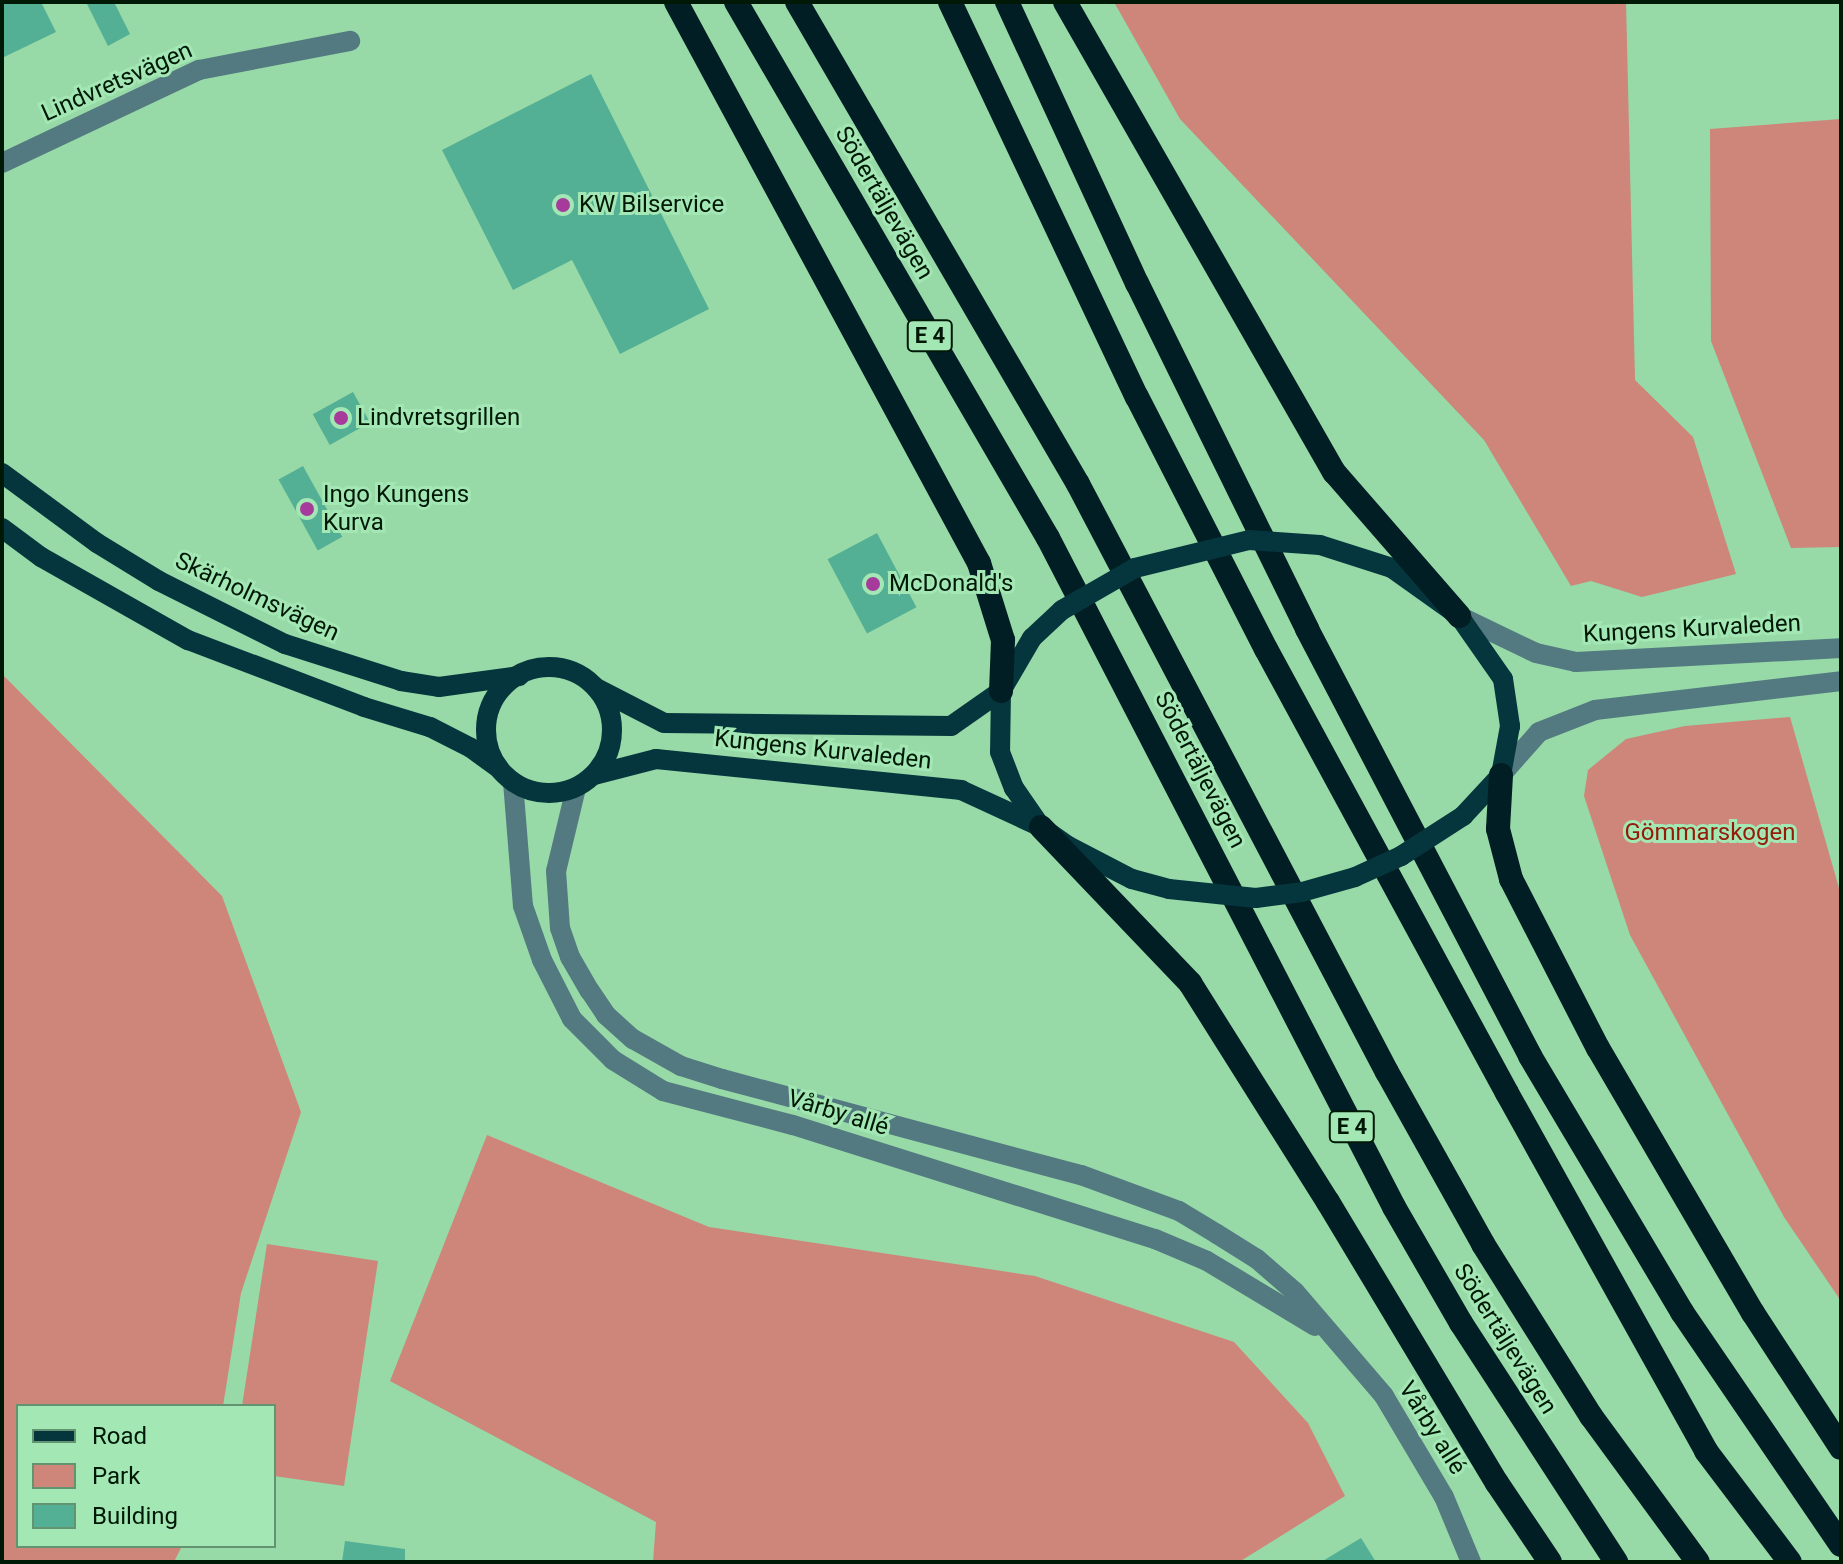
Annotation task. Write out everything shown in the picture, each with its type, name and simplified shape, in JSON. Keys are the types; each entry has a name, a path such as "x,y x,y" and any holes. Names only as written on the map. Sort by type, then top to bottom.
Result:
{"highway":[{"path":"676,2 979,563 1003,640 1001,691"},
{"name":"Södertäljevägen","path":"736,2 1048,538 1394,1207 1461,1323 1616,1562"},
{"path":"797,2 1078,484 1387,1072 1483,1244 1591,1416 1698,1562"},
{"path":"950,2 1137,397 1266,649 1514,1107 1706,1451 1790,1562"},
{"path":"1007,2 1286,589 1530,1056 1682,1312 1841,1545"},
{"path":"1065,2 1334,472 1459,616"},
{"path":"1501,775 1498,829 1511,879 1598,1048 1753,1313 1841,1448"},
{"path":"1041,827 1190,983 1336,1215 1497,1483 1550,1562"}],"main road":[{"name":"Skärholmsvägen","path":"2,473 84,534 159,581 285,644 401,681 439,687 519,676"},
{"path":"2,528 41,557 188,640 311,688 430,727 471,748 506,775 533,791 555,793 576,788 594,775 607,756 612,734 609,709 596,688 581,674 563,667 540,667 519,676 494,701 488,718 491,753 506,775"},
{"path":"1249,540 1320,545 1392,568 1459,616 1488,653 1503,679 1510,726 1501,775 1463,816 1401,856 1355,877 1302,892 1256,898 1169,889 1132,879 1089,858 1041,827 1014,788 1000,752 1001,691 1032,638 1062,610 1135,568 1157,561 1249,540"},
{"name":"Kungens Kurvaleden","path":"596,688 664,723 951,726 1001,691"},
{"name":"Kungens Kurvaleden","path":"594,775 656,759 961,790 1041,827"}],"street":[{"name":"Lindvretsvägen","path":"2,163 199,70 350,41"},
{"name":"Kungens Kurvaleden","path":"1459,616 1536,653 1576,662 1841,648"},
{"path":"1501,775 1539,732 1595,710 1841,681"},
{"name":"Vårby allé","path":"506,775 523,906 542,960 572,1019 613,1060 663,1091 793,1125 1155,1239 1207,1261 1328,1334"},
{"name":"Vårby allé","path":"576,788 556,871 560,928 570,957 590,991 606,1015 633,1039 681,1066 1081,1175 1179,1211 1257,1259 1295,1292 1384,1396 1444,1497 1471,1562"}],"green space":[{"path":"1114,2 1626,2 1635,380 1693,437 1736,574 1642,597 1591,581 1571,586 1484,440 1180,119"},
{"path":"1841,119 1841,547 1791,548 1711,341 1710,129"},
{"path":"2,674 222,896 301,1112 241,1293 223,1404 16,1404 16,1548 181,1548 174,1562 2,1562"},
{"name":"Gömmarskogen","path":"1790,717 1841,895 1841,1301 1784,1217 1630,935 1584,796 1588,770 1626,739 1685,726"},
{"path":"487,1135 709,1227 1035,1276 1234,1342 1308,1423 1345,1496 1239,1562 653,1562 656,1522 390,1381"},
{"path":"267,1244 378,1261 344,1486 276,1476 276,1404 242,1404"}],"building":[{"path":"2,2 41,2 56,32 2,58"},
{"path":"86,2 114,2 130,34 108,46"},
{"name":"KW Bilservice","path":"591,74 709,309 620,354 572,260 513,290 442,150"},
{"name":"Lindvretsgrillen","path":"353,392 370,423 330,445 313,414"},
{"path":"303,466 342,537 318,550 279,480"},
{"name":"McDonald's","path":"877,533 916,607 867,633 828,559"},
{"path":"1361,1538 1376,1562 1321,1562"},
{"path":"345,1541 405,1549 405,1562 342,1562"}],"place":[{"name":"KW Bilservice","path":"563,205"},
{"name":"Lindvretsgrillen","path":"341,418"},
{"name":"Ingo Kungens Kurva","path":"307,509"},
{"name":"McDonald's","path":"873,584"}]}
